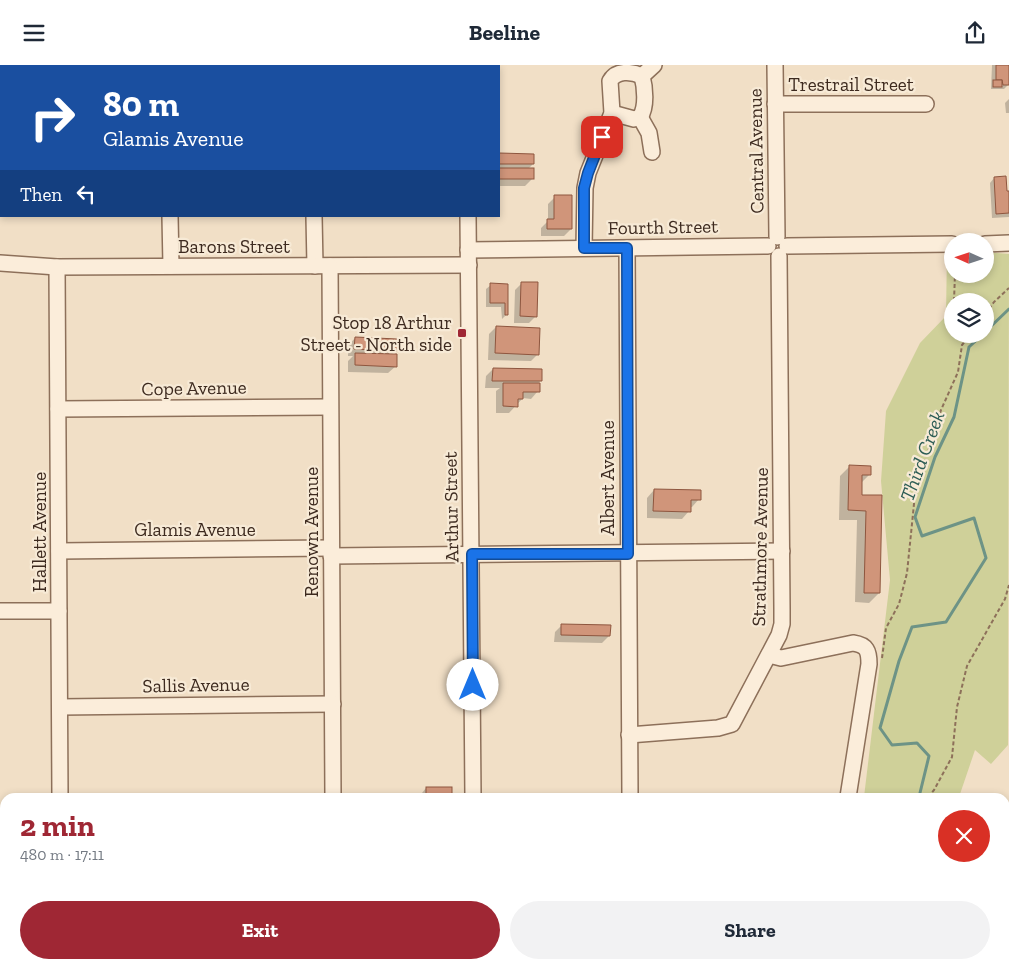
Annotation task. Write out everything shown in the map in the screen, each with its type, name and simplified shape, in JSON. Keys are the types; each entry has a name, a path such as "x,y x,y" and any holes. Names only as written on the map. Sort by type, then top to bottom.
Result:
{"street":[{"path":"642,77 654,65"},
{"name":"Central Avenue","path":"775,65 778,246"},
{"path":"584,248 584,188 612,113 610,85 612,77 616,74 628,73 642,77"},
{"path":"612,113 634,119 640,117 644,94 642,77"},
{"name":"Trestrail Street","path":"775,104 926,105"},
{"path":"640,117 649,133 652,152"},
{"path":"170,217 171,266"},
{"name":"Renown Avenue","path":"314,217 323,266 330,407 333,793"},
{"name":"Arthur Street","path":"468,217 473,793"},
{"path":"994,244 1009,243"},
{"name":"Fourth Street","path":"469,257 584,248 944,244"},
{"name":"Strathmore Avenue","path":"630,735 730,725 736,718 779,635 782,624 782,551 778,246"},
{"name":"Albert Avenue","path":"627,248 630,793"},
{"name":"Barons Street","path":"0,263 57,267 323,266 469,257"},
{"name":"Hallett Avenue","path":"57,267 60,793"},
{"name":"Cope Avenue","path":"58,409 330,407"},
{"name":"Glamis Avenue","path":"59,551 628,554 782,551"},
{"path":"0,611 59,611"},
{"path":"769,655 781,658 853,643 861,644 866,649 869,655 869,664 849,793"},
{"name":"Sallis Avenue","path":"60,707 332,704"}],"path":[{"path":"994,302 1009,288"},
{"path":"882,666 886,628 899,604 907,573 915,494 941,410 958,372 963,343"},
{"path":"931,793 952,757 957,707 967,666 1005,599 1009,585"}],"green space":[{"path":"994,253 1009,254 1008,745 991,764 975,750 960,793 864,793 890,580 881,481 886,411 920,343 944,318 944,343 994,343 994,293 946,293 946,283 994,283"}],"building":[{"path":"996,65 1009,65 1009,85 1003,85 1002,80 996,80"},
{"path":"993,80 1002,80 1002,87 993,87"},
{"path":"500,153 534,154 534,164 500,164"},
{"path":"500,168 534,168 534,179 500,179"},
{"path":"1006,176 1007,191 1009,191 1009,213 996,214 994,177"},
{"path":"554,195 572,195 572,229 547,229 547,219 554,219"},
{"path":"521,282 538,282 537,317 520,316"},
{"path":"490,283 508,284 508,315 505,315 505,303 490,303"},
{"path":"496,326 540,328 539,355 495,353"},
{"path":"355,337 397,339 397,351 354,349"},
{"path":"355,353 397,354 397,367 355,365"},
{"path":"493,368 542,369 542,381 492,381"},
{"path":"503,383 540,383 540,392 523,392 523,399 518,399 518,407 503,406"},
{"path":"849,465 871,466 871,475 862,475 862,495 882,495 880,593 864,593 866,511 848,510"},
{"path":"654,489 701,490 701,500 691,500 691,512 653,511"},
{"path":"561,624 611,625 610,636 561,635"},
{"path":"426,787 452,787 452,793 426,793"}],"waterway":[{"name":"Third Creek","path":"994,323 1009,309"},
{"name":"Third Creek","path":"920,793 929,756 917,743 892,745 880,728 899,661 912,627 946,622 986,558 974,518 922,536 915,517 935,457 954,417 969,347 973,343"}],"place":[{"name":"Stop 18 Arthur Street - North side","path":"462,333"}],"route":[{"path":"473,685 472,554 628,554 627,248 584,248 584,188 602,137"}]}
